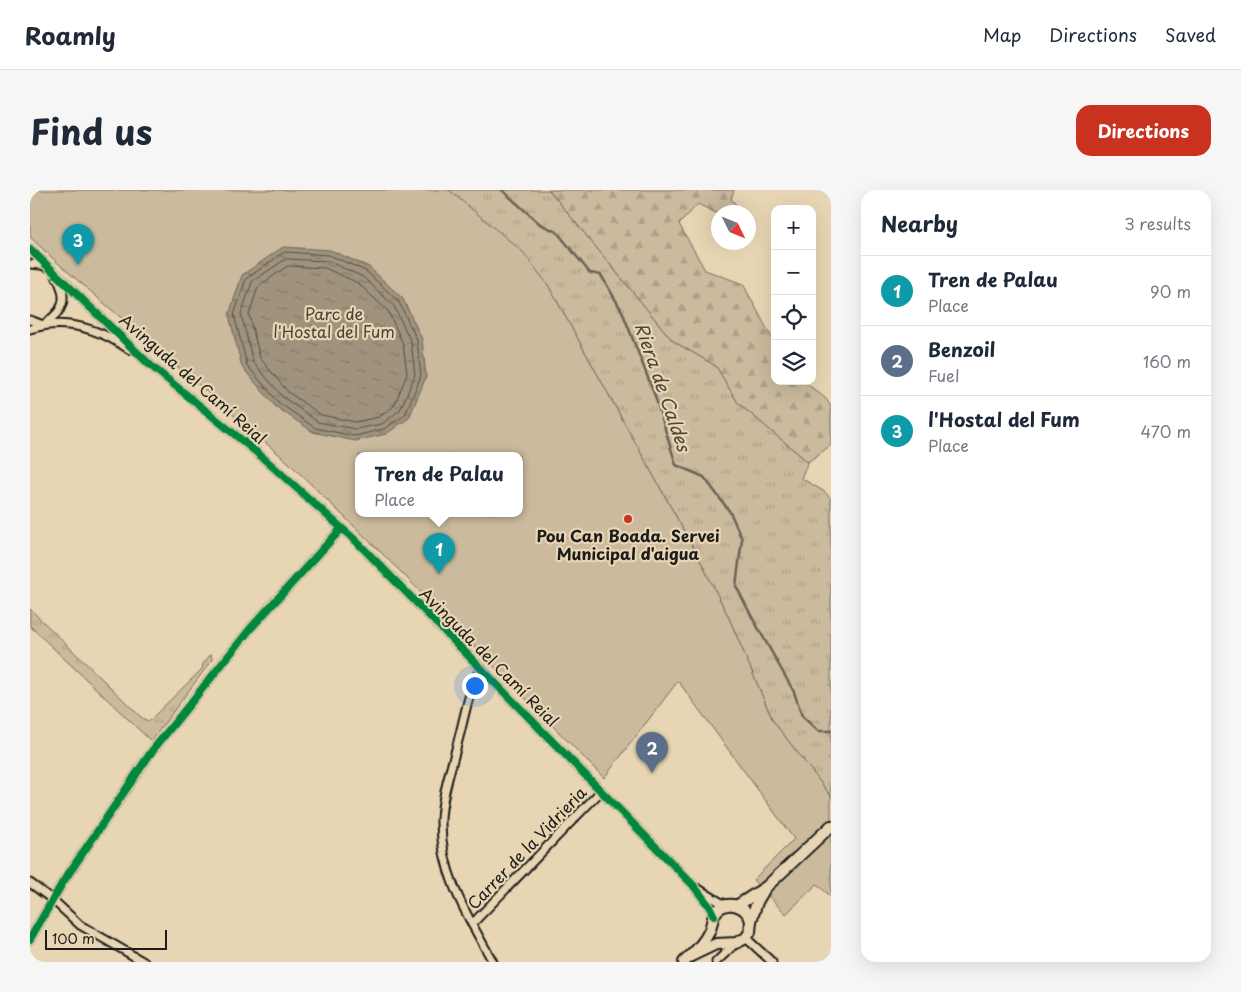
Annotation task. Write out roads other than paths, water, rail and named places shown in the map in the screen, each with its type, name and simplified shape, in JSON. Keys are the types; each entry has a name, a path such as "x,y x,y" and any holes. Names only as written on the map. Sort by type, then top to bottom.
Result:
{"main road":[{"path":"688,959 706,938 713,920 721,908 733,905 766,887 831,826"},
{"path":"688,959 710,946 731,943 746,938 750,932 751,921 757,902 766,887"},
{"path":"733,905 745,910 751,921"},
{"path":"713,920 716,936 731,943"}],"street":[{"name":"Avinguda del Camí Reial","path":"30,249 150,365 261,456 356,541 693,885 709,906 713,920"},
{"path":"30,264 41,265 52,270 60,283 62,292 62,304 59,312 43,325"},
{"path":"30,320 43,325"},
{"path":"30,329 43,325 62,324 93,329 116,341 150,365"},
{"path":"30,939 63,882 152,751 245,635 341,529"},
{"path":"481,668 472,686 449,776 441,818 442,838 448,872 454,888 493,962"},
{"name":"Carrer de la Vidrieria","path":"472,924 601,791"},
{"path":"30,883 53,900 80,925 144,962"},
{"name":"Avinguda del Camí Reial","path":"693,885 720,902 733,905"},
{"path":"746,938 772,962"},
{"path":"716,962 731,943"}],"water":[{"path":"283,247 330,250 369,267 403,299 422,339 426,377 409,418 386,434 355,441 313,432 275,406 242,367 229,315 242,275"}],"waterway":[{"name":"Riera de Caldes","path":"502,190 540,224 557,232 590,273 601,275 622,311 655,396 676,465 704,477 730,512 742,539 736,586 794,692 802,716 818,731 831,731"}],"place":[{"name":"l'Hostal del Fum","path":"78,265"},
{"name":"Pou Can Boada. Servei Municipal d'aigua","path":"628,519"},
{"name":"Tren de Palau","path":"439,574"},
{"name":"Benzoil","path":"652,773"}],"park label":[{"name":"Parc de l'Hostal del Fum","path":"334,323"}]}
